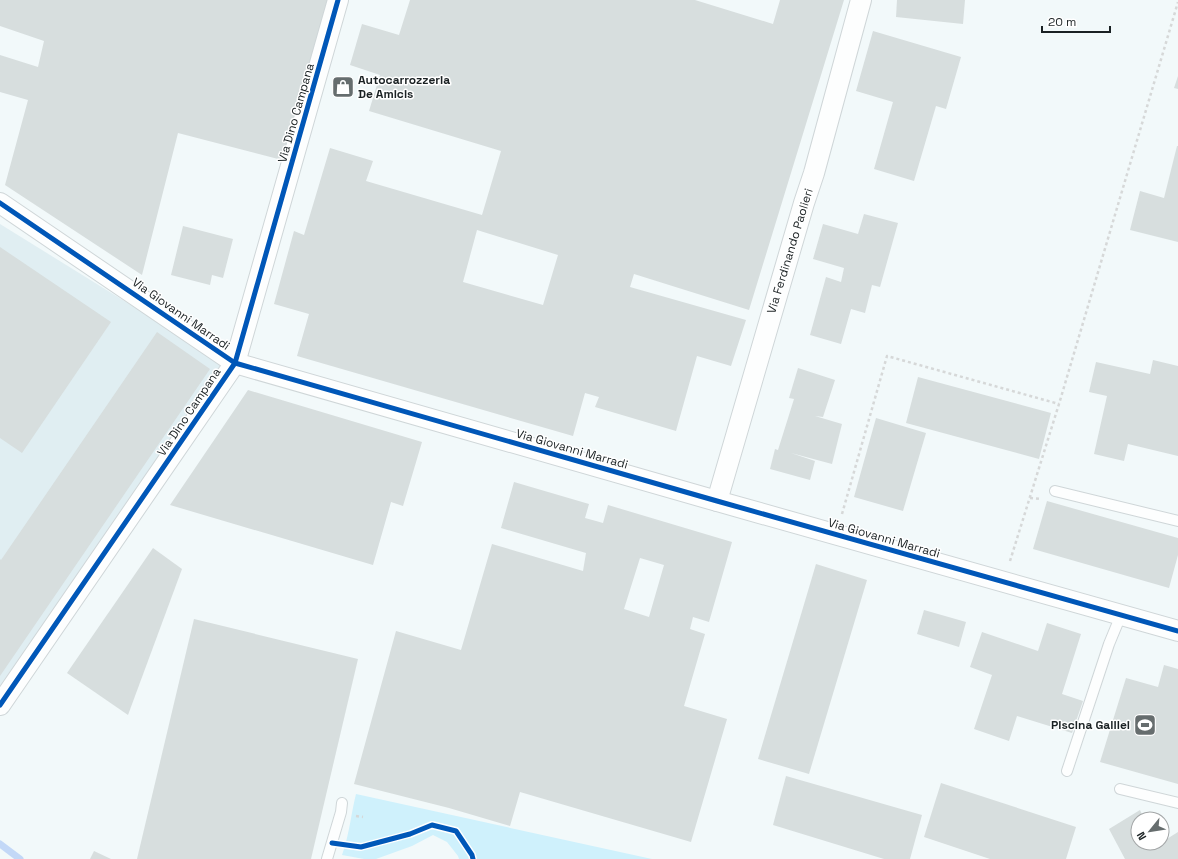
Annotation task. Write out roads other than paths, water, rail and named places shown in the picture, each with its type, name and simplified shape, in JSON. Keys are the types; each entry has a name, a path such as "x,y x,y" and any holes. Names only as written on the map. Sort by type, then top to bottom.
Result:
{"street":[{"name":"Via Dino Campana","path":"0,705 235,363 338,0"},
{"name":"Via Ferdinando Paolieri","path":"717,501 814,173 861,0"},
{"name":"Via Giovanni Marradi","path":"0,203 235,363 1178,631"}],"lane":[{"path":"1055,491 1178,521"},
{"path":"1067,770 1109,644 1121,615"},
{"path":"1120,789 1178,803"},
{"path":"327,859 341,812 342,803"}],"waterway":[{"path":"0,844 20,859"}],"place":[{"name":"Autocarrozzeria De Amicis","path":"343,87"},
{"name":"Piscina Galilei","path":"1145,725"}]}
